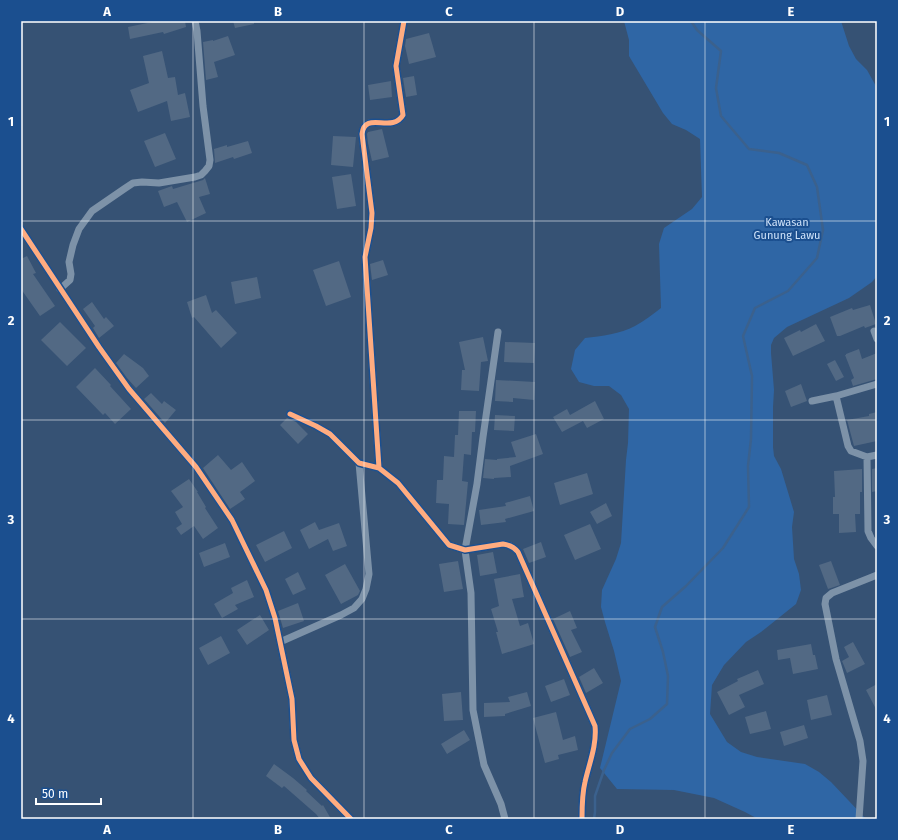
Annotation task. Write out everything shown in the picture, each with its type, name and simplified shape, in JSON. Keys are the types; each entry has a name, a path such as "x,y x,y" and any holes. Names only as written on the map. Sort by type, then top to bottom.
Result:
{"street":[{"path":"60,289 70,280 71,274 69,262 73,245 79,229 92,211 133,184 142,182 160,183 195,177 205,172 209,166 210,160 195,21"},
{"path":"379,468 365,257 371,228 372,213 362,134 365,124 369,122 396,122 401,119 403,115 396,66 404,21"},
{"path":"21,229 99,347 129,389 196,467 232,520 266,590 275,618 292,699 294,740 299,759 311,778 350,819"},
{"path":"874,331 877,339"},
{"path":"498,332 478,484 465,550 471,593 473,710 484,765 501,804 505,819"},
{"path":"812,401 836,396 877,384"},
{"path":"836,396 848,446 851,450 867,457 877,455"},
{"path":"290,414 330,434 359,463 379,468 398,483 449,545 465,550 503,544 514,547 518,552 595,726 596,734 585,783 582,819"},
{"path":"867,457 868,531 877,546"},
{"path":"280,642 341,615 354,608 362,599 369,574 359,463"},
{"path":"859,819 863,761 860,741 836,659 825,604 826,598 832,593 877,575"}],"green space":[{"name":"Kawasan Gunung Lawu","path":"624,21 841,21 849,46 856,59 867,70 877,88 877,276 872,282 849,298 787,327 774,338 771,345 774,390 774,456 781,469 794,512 792,527 794,559 799,574 801,590 796,604 746,642 724,665 712,685 710,714 727,742 741,752 757,757 805,764 819,772 831,782 866,819 758,819 714,798 674,790 617,789 600,768 621,681 601,607 602,590 616,559 621,543 629,409 621,395 609,386 594,386 579,382 571,369 575,350 585,338 611,334 629,329 642,322 661,308 659,244 664,228 692,209 702,197 700,139 686,130 672,124 663,113 629,56 629,40"}],"building":[{"path":"157,21 185,21 186,27 164,34 163,32 130,39 128,27"},
{"path":"233,21 254,21 254,24 235,28"},
{"path":"429,33 436,57 409,64 405,46 406,39"},
{"path":"228,36 235,55 214,62 218,77 206,80 203,42 213,41"},
{"path":"162,51 168,78 175,77 178,95 185,93 190,117 171,121 167,101 138,112 130,90 149,83 143,56"},
{"path":"414,76 417,95 406,97 403,78"},
{"path":"391,81 392,97 370,100 368,85"},
{"path":"382,129 389,157 372,161 367,134 368,132"},
{"path":"165,133 176,159 155,167 144,141"},
{"path":"333,136 356,137 353,167 331,165"},
{"path":"248,141 252,153 215,163 214,149"},
{"path":"351,174 356,206 337,209 332,177"},
{"path":"205,178 210,194 199,197 206,213 187,222 177,202 164,207 158,191 172,186 173,189 203,180"},
{"path":"27,256 36,273 33,274 55,306 40,316 21,289 21,259"},
{"path":"383,260 388,275 372,280 370,264"},
{"path":"339,261 351,297 326,306 313,270"},
{"path":"257,277 261,298 235,304 231,282"},
{"path":"206,295 212,313 216,310 237,333 221,348 194,317 192,318 187,302"},
{"path":"92,302 104,319 106,317 114,326 99,338 93,328 95,326 83,309"},
{"path":"870,305 876,324 865,328 864,326 837,336 830,317 852,308 853,310"},
{"path":"60,322 86,348 67,366 41,340"},
{"path":"816,324 825,341 793,356 784,338 800,330 801,332"},
{"path":"483,337 488,361 481,362 479,391 461,390 462,370 465,370 459,342"},
{"path":"505,342 535,343 534,363 504,362"},
{"path":"859,349 862,359 877,353 877,379 853,386 851,380 854,378 845,355"},
{"path":"124,354 143,368 149,376 136,388 116,363"},
{"path":"835,360 844,377 836,381 827,364"},
{"path":"95,368 131,409 115,424 105,413 103,415 76,387"},
{"path":"496,380 535,382 534,400 513,398 513,402 495,401"},
{"path":"801,384 807,401 791,407 785,391"},
{"path":"151,393 162,404 164,401 176,410 165,423 144,399"},
{"path":"595,401 604,419 587,428 583,421 562,432 553,417 567,409 570,415"},
{"path":"459,411 476,411 475,432 472,432 471,455 464,454 462,481 468,482 464,525 448,524 449,504 436,503 437,480 443,480 444,456 454,457 455,435 458,435"},
{"path":"877,412 877,441 854,446 847,420 869,416 869,414"},
{"path":"495,415 515,416 514,431 494,430"},
{"path":"287,418 296,422 308,434 298,444 280,425"},
{"path":"536,434 543,454 510,466 511,477 494,479 483,478 485,459 497,460 516,457 511,442"},
{"path":"218,455 231,470 242,462 255,481 240,492 245,499 230,509 203,468"},
{"path":"877,468 877,491 872,492 872,469"},
{"path":"862,469 860,514 855,514 856,532 839,533 839,514 833,514 833,497 835,497 834,471"},
{"path":"587,473 593,494 560,505 554,483"},
{"path":"189,479 218,528 203,539 194,526 181,535 176,528 182,524 175,512 183,507 171,491"},
{"path":"530,496 534,511 505,519 506,522 481,525 479,510 506,506 505,503"},
{"path":"606,503 612,516 597,524 590,512"},
{"path":"315,522 319,530 339,523 347,546 333,551 328,539 309,549 300,530"},
{"path":"590,524 601,549 575,560 564,535"},
{"path":"284,531 292,548 265,562 256,545"},
{"path":"541,542 546,557 529,563 523,549"},
{"path":"225,543 230,557 204,567 199,553"},
{"path":"493,552 497,573 480,576 477,555"},
{"path":"458,561 463,589 444,592 439,564"},
{"path":"831,561 840,585 828,589 819,565"},
{"path":"345,564 360,591 358,595 341,604 325,575"},
{"path":"298,572 306,589 293,595 285,579"},
{"path":"520,574 524,597 512,599 520,626 528,623 534,644 502,654 496,632 498,632 491,609 499,606 494,579"},
{"path":"247,580 254,597 235,605 238,609 222,618 214,604 233,593 231,588"},
{"path":"298,603 304,621 283,628 278,611"},
{"path":"570,611 577,628 571,630 582,652 570,657 553,619"},
{"path":"260,615 269,630 247,645 237,630"},
{"path":"221,636 230,653 208,665 199,648"},
{"path":"853,642 865,664 847,673 842,661 849,657 844,647"},
{"path":"811,644 818,669 793,674 790,658 778,660 777,650"},
{"path":"594,668 603,683 586,693 579,677"},
{"path":"758,670 764,684 739,695 745,707 729,715 717,692 738,681 737,679"},
{"path":"564,679 570,695 551,702 545,686"},
{"path":"877,684 877,711 866,690"},
{"path":"461,692 463,720 444,721 442,694"},
{"path":"527,692 531,706 505,714 505,716 484,717 484,703 510,702 508,697"},
{"path":"827,695 832,715 811,720 807,700"},
{"path":"766,711 771,729 750,734 745,717"},
{"path":"556,712 563,740 575,736 578,750 558,755 559,759 545,763 533,718"},
{"path":"804,725 808,738 784,746 780,732"},
{"path":"464,730 470,740 447,754 441,744"},
{"path":"274,764 293,778 322,806 323,805 331,819 320,819 284,786 282,788 266,776"}],"waterway":[{"path":"594,819 595,796 612,753 630,729 650,719 667,704 668,676 663,652 655,627 662,607 686,586 723,548 749,507 748,466 751,439 752,376 743,336 755,308 788,291 817,258 823,230 817,187 807,165 779,153 749,149 721,116 716,88 721,51 697,30 691,21"}],"cycle path":[{"path":"379,468 365,257 371,228 372,213 362,134 364,127 368,124 373,122 392,123 403,115 396,66 404,21"},
{"path":"21,229 99,347 129,389 196,467 232,520 266,590 275,618 292,699 294,740 299,759 311,778 351,819"},
{"path":"290,414 330,434 359,463 379,468 398,483 449,545 465,550 503,544 512,546 518,552 595,726 594,747 583,791 582,819"}]}
